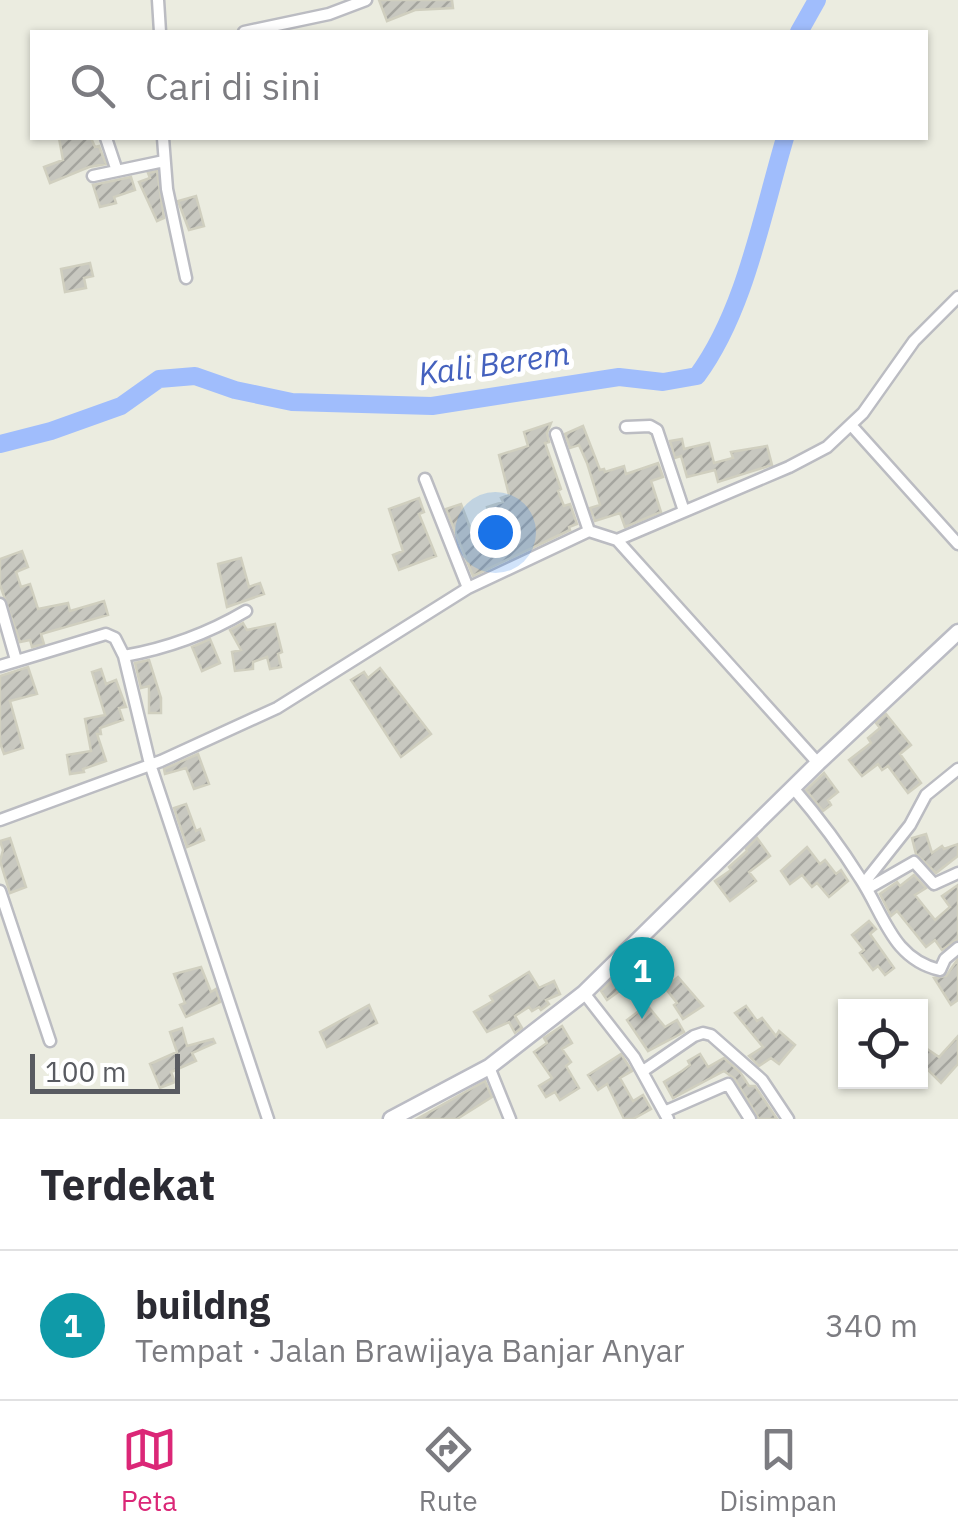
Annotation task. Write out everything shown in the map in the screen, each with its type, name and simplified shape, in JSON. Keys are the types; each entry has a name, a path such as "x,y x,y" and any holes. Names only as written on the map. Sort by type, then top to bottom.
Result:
{"street":[{"path":"158,0 160,30"},
{"path":"253,30 329,14 366,0"},
{"path":"107,140 117,171"},
{"path":"163,140 170,205 186,278"},
{"path":"93,176 164,161"},
{"path":"617,540 827,447 878,394 914,341 958,296"},
{"path":"851,425 958,544"},
{"path":"626,426 650,426 656,430 684,511"},
{"path":"556,434 589,531"},
{"path":"425,479 468,588"},
{"path":"0,820 150,764 277,708 468,588 589,531 617,540 818,764"},
{"path":"0,604 16,660"},
{"path":"124,656 205,635 246,612"},
{"path":"392,1119 489,1067 584,993 958,632"},
{"path":"0,666 106,634 116,638 124,656 150,764 268,1119"},
{"path":"866,886 910,825 926,795 958,769"},
{"path":"794,789 829,832 866,886 882,921 909,956 940,970 945,959 958,948"},
{"path":"866,886 914,862 934,884 958,873"},
{"path":"0,890 50,1041"},
{"path":"584,993 643,1072 666,1116 728,1084 750,1119"},
{"path":"643,1072 694,1036 711,1035 762,1080 788,1119"},
{"path":"489,1067 510,1119"}],"building":[{"path":"379,0 452,0 453,8 415,10 387,21"},
{"path":"59,140 92,140 95,147 99,146 106,164 50,183 44,167 63,160"},
{"path":"157,171 164,218 157,221 139,182"},
{"path":"131,177 135,190 114,197 116,203 100,207 93,185"},
{"path":"196,196 204,226 189,230 178,201"},
{"path":"90,263 93,276 84,278 86,288 65,292 61,269"},
{"path":"551,423 549,442 545,443 561,489 558,491 564,506 570,504 577,524 473,576 446,509 461,504 471,530 492,523 487,507 503,502 501,498 509,495 499,455 528,446 524,432"},
{"path":"583,426 600,470 624,466 626,474 658,463 663,477 651,481 661,512 625,527 620,513 595,521 590,508 600,505 587,463 579,445 570,448 565,434"},
{"path":"682,439 684,449 709,443 714,463 733,458 731,452 767,446 772,465 718,482 715,470 687,477 681,456 675,458 670,441"},
{"path":"419,498 424,512 419,514 436,556 399,570 393,555 403,551 389,509"},
{"path":"22,551 28,567 16,572 21,587 30,584 38,609 68,603 70,611 104,601 108,615 41,634 44,644 32,647 30,640 20,642 0,585 0,559"},
{"path":"241,558 249,587 260,583 264,594 227,607 218,564"},
{"path":"243,623 247,630 275,624 282,652 278,654 281,667 270,669 267,657 253,662 253,669 235,671 232,652 241,650 230,630"},
{"path":"210,639 220,663 202,671 192,647"},
{"path":"149,660 161,698 161,713 149,713 149,686 141,688 135,663"},
{"path":"28,667 37,694 10,701 23,748 4,754 0,743 0,676"},
{"path":"380,668 431,734 401,757 351,680 364,672 368,678"},
{"path":"101,669 106,684 116,680 126,707 119,708 123,720 100,728 101,734 97,734 106,761 70,774 67,755 91,751 85,719 105,715 92,672"},
{"path":"886,714 911,745 900,754 921,783 908,793 888,766 882,770 878,764 862,776 849,760 871,743 868,738 880,728 876,723"},
{"path":"198,754 209,784 194,789 186,768 165,774 164,769"},
{"path":"824,773 838,792 823,811 806,790"},
{"path":"186,804 196,831 200,829 204,840 187,847 174,808"},
{"path":"926,834 932,853 942,846 944,849 958,844 958,856 936,873 916,854 912,838"},
{"path":"10,838 26,887 10,893 0,861 0,841"},
{"path":"757,838 770,856 749,872 756,881 730,901 715,881 731,870 729,867"},
{"path":"807,847 820,864 825,860 836,874 841,870 848,881 829,897 817,883 812,887 802,875 790,884 781,871"},
{"path":"914,875 926,888 915,895 935,920 950,907 942,896 958,885 958,939 942,950 935,940 926,947 897,911 891,916 880,894"},
{"path":"869,921 876,929 870,934 894,968 885,975 878,966 873,970 852,935"},
{"path":"648,952 671,983 678,977 703,1006 683,1019 674,1005 677,1003 658,979 650,985 646,978 633,989 629,984 607,1000 601,991 630,963"},
{"path":"958,959 958,1000 951,1005 934,978 946,976"},
{"path":"201,967 211,992 216,989 220,1002 186,1017 174,974"},
{"path":"529,972 539,988 554,981 560,994 546,1000 549,1004 541,1010 539,1007 532,1011 529,1007 515,1016 522,1028 515,1033 509,1022 487,1032 474,1012 493,1001 490,996"},
{"path":"369,1005 377,1023 327,1047 320,1032"},
{"path":"647,1005 665,1027 677,1020 684,1032 648,1051 627,1020"},
{"path":"746,1006 757,1021 762,1018 776,1036 779,1031 795,1045 779,1064 771,1058 759,1066 749,1056 763,1047 735,1013"},
{"path":"562,1026 572,1043 562,1049 571,1062 566,1066 579,1088 560,1100 555,1092 546,1097 539,1086 552,1078 534,1052 547,1043 544,1038"},
{"path":"182,1028 187,1046 213,1039 215,1043 192,1053 196,1061 171,1072 175,1082 160,1088 150,1064 177,1052 170,1032"},
{"path":"958,1036 958,1064 941,1083 928,1070 928,1049 939,1057"},
{"path":"621,1054 632,1071 620,1078 633,1101 643,1095 651,1109 633,1119 624,1119 607,1084 598,1090 588,1075"},
{"path":"700,1054 708,1067 724,1058 749,1086 755,1086 777,1119 759,1119 735,1079 724,1071 673,1098 664,1082"},
{"path":"485,1081 492,1097 457,1119 417,1119"}],"waterway":[{"name":"Kali Berem","path":"800,30 817,0"},
{"name":"Kali Berem","path":"0,444 121,406 159,379 195,376 235,390 292,402 432,406 619,377 663,382 697,376 714,350 740,292 784,140"}],"place":[{"name":"buildng","path":"642,1019"}]}
